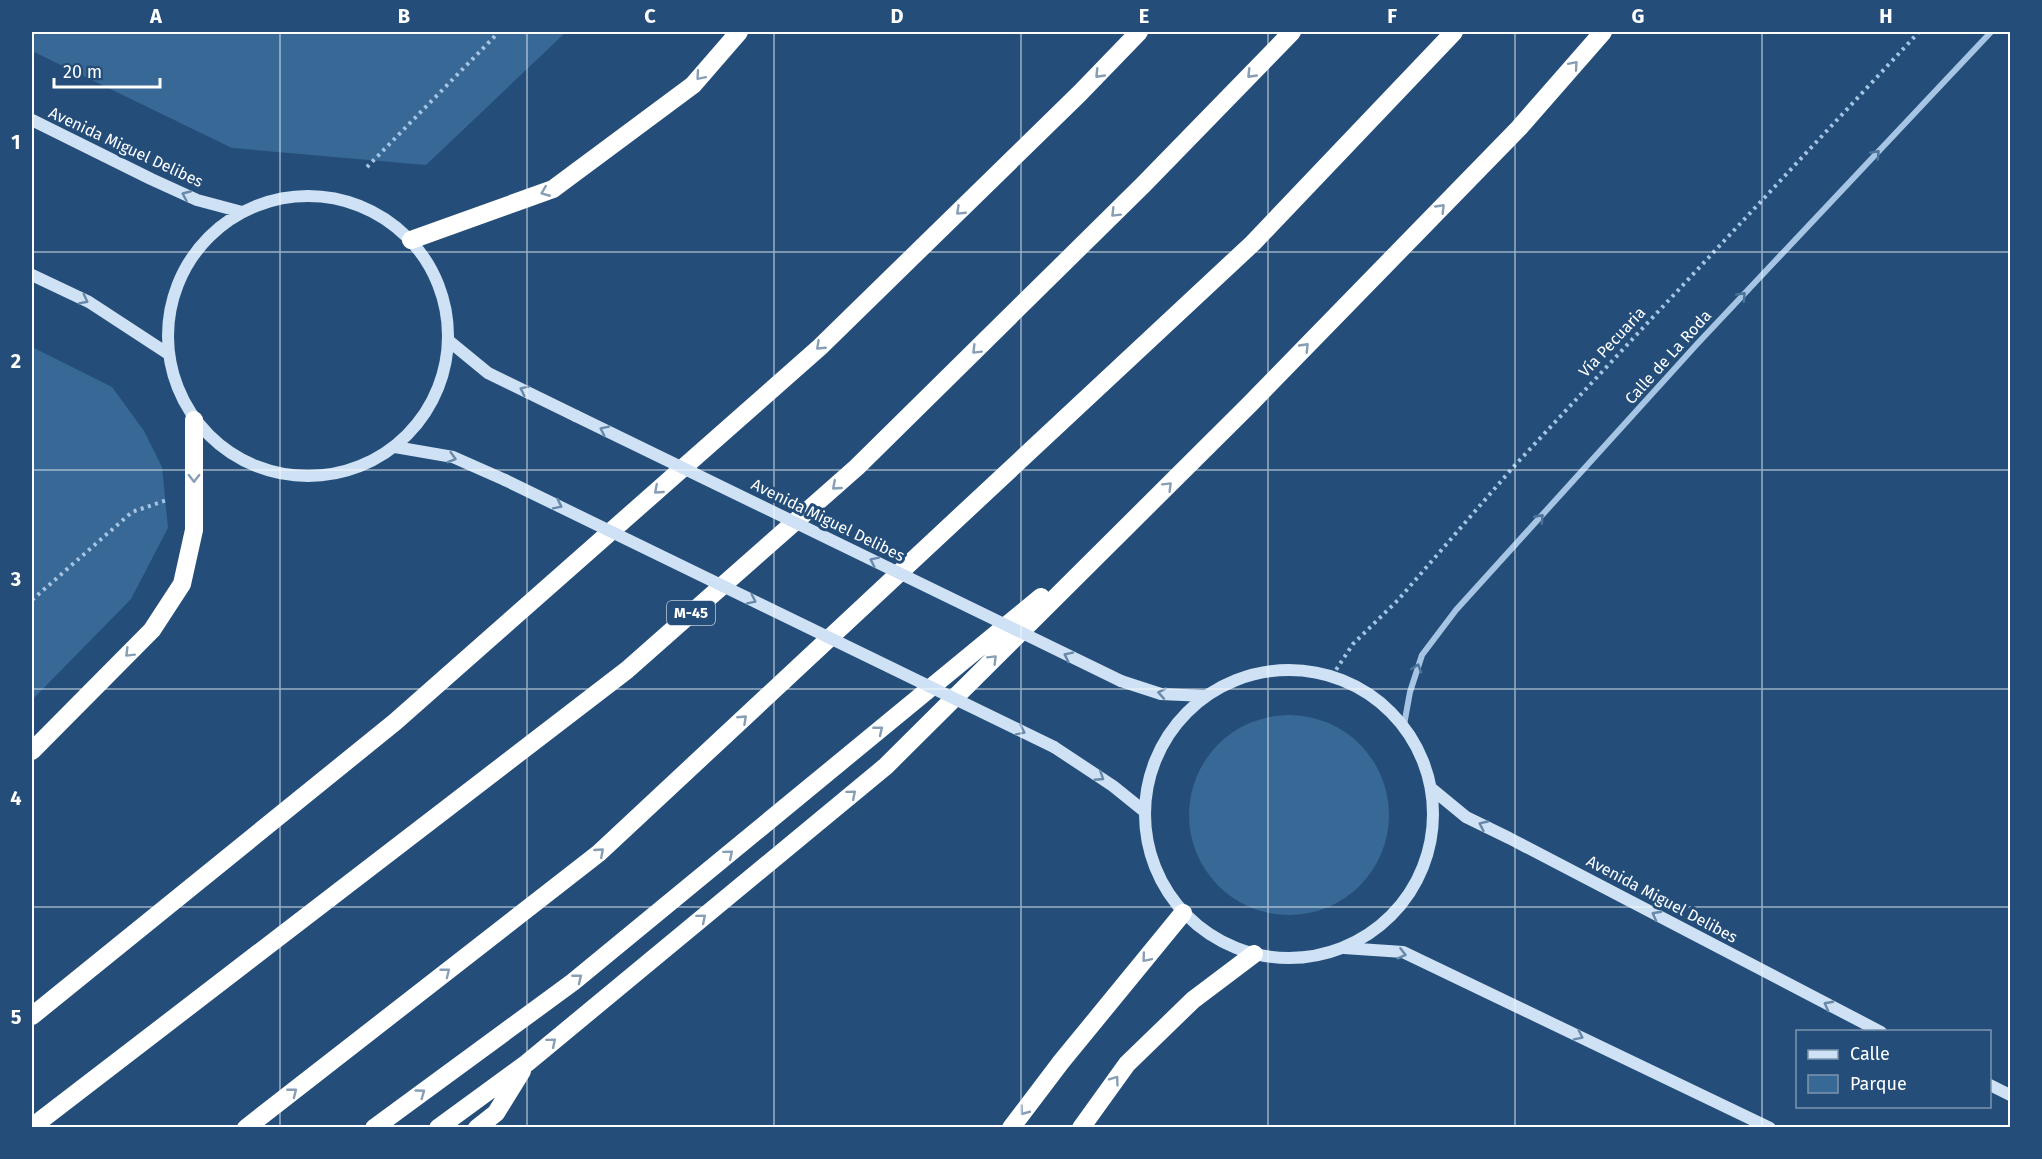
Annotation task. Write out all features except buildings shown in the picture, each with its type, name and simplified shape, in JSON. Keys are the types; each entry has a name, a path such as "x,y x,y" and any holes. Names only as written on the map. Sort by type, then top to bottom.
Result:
{"highway":[{"path":"411,240 553,189 693,85 739,32"},
{"path":"32,1016 395,722 820,347 1080,93 1139,32"},
{"name":"M-45","path":"32,1127 627,670 857,467 1143,185 1292,32"},
{"path":"246,1128 599,853 1253,243 1454,32"},
{"path":"438,1128 527,1063 886,766 1250,404 1519,128 1603,32"},
{"path":"32,751 152,630 182,584 194,530 194,420"},
{"path":"374,1128 573,982 1126,527"},
{"path":"1011,1128 1061,1062 1183,913"},
{"path":"1081,1128 1127,1064 1216,980 1254,954"},
{"path":"32,1010 74,981"},
{"path":"477,1128 496,1113 527,1063"}],"main road":[{"name":"Avenida Miguel Delibes","path":"32,120 197,200 242,212"},
{"path":"313,196 349,201 383,217 411,240 433,270 440,287 446,305 449,341 445,371 434,400 417,426 395,447 354,469 326,476 289,476 252,466 220,447 194,420 176,388 168,353 169,310 183,271 208,237 242,212 276,199 313,196"},
{"path":"32,275 89,302 168,353"},
{"name":"Avenida Miguel Delibes","path":"449,341 488,373 1120,681 1161,694 1205,696"},
{"path":"395,447 453,457 505,480 1054,747 1113,786 1144,811"},
{"path":"1288,670 1332,676 1371,695 1404,725 1422,755 1432,789 1434,828 1425,866 1405,901 1385,922 1378,929 1344,948 1300,959 1254,954 1212,937 1183,913 1161,883 1148,848 1144,811 1149,778 1161,746 1180,719 1205,696 1245,676 1288,670"},
{"name":"Avenida Miguel Delibes","path":"1432,789 1466,817 1877,1030"},
{"path":"1344,948 1403,952 1770,1128"},
{"path":"1991,1086 2010,1095"}],"street":[{"name":"Calle de La Roda","path":"1404,725 1410,692 1422,655 1456,610 1698,343 1991,32"}],"path":[{"path":"367,167 499,32"},
{"name":"Vía Pecuaria","path":"1332,676 1353,644 1398,600 1516,464 1919,32"},
{"path":"32,600 132,512 172,499"}],"green space":[{"path":"32,32 566,32 426,165 232,148 32,51"},
{"path":"32,347 112,387 144,431 162,467 168,528 131,599 32,700"},
{"path":"1279,715 1299,715 1318,719 1336,727 1360,744 1372,759 1385,786 1389,815 1385,844 1372,871 1360,886 1345,898 1318,911 1299,915 1279,915 1260,911 1242,903 1218,886 1206,871 1193,844 1189,825 1189,805 1193,786 1201,768 1218,744 1233,732 1260,719"}]}
